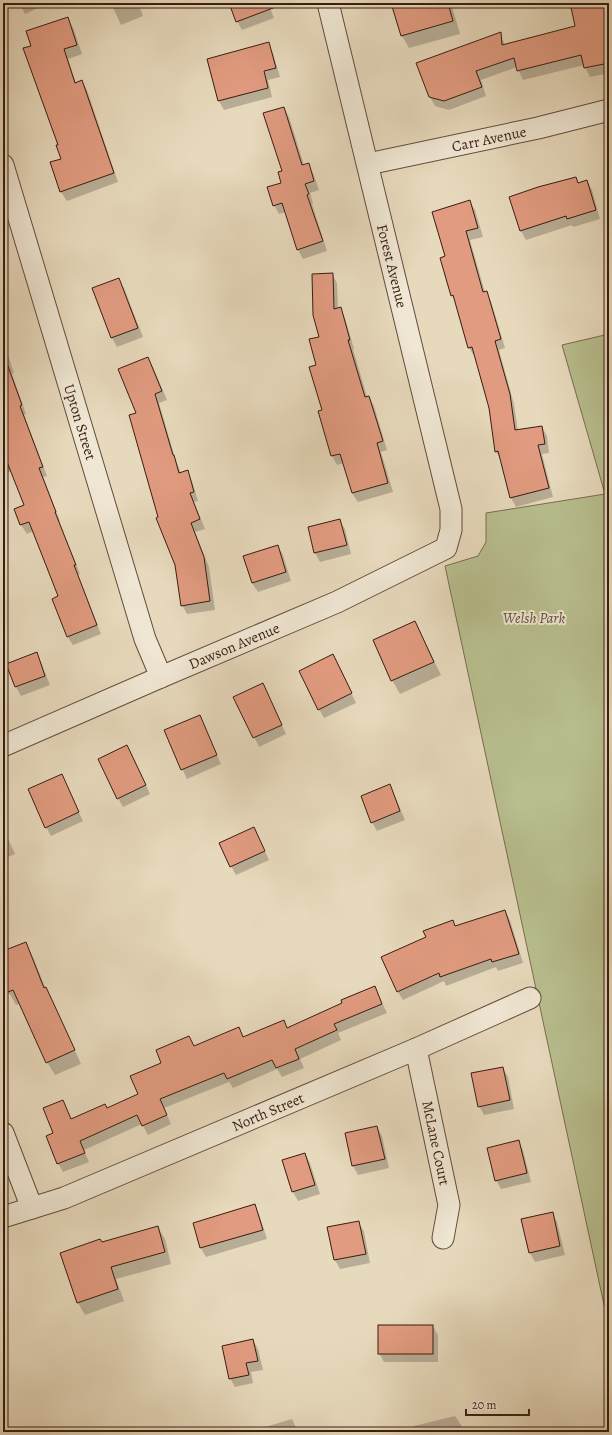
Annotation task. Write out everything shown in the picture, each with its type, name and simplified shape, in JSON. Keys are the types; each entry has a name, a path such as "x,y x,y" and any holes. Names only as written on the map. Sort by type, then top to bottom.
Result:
{"street":[{"name":"Forest Avenue","path":"328,3 451,509 451,530"},
{"name":"Carr Avenue","path":"368,164 538,128 609,110"},
{"name":"Upton Street","path":"3,166 145,639 161,677"},
{"name":"Dawson Avenue","path":"3,746 337,602 446,548 451,530"},
{"name":"North Street","path":"3,1217 64,1198 416,1049 530,998"},
{"name":"McLane Court","path":"416,1049 448,1205 443,1238"},
{"path":"3,1133 32,1208"}],"green space":[{"name":"Welsh Park","path":"609,334 609,1328 445,566 478,556 486,542 486,513 605,494 562,345"}],"building":[{"path":"229,3 281,3 281,5 236,22"},
{"path":"391,3 448,3 453,21 401,36"},
{"path":"570,3 609,3 609,63 584,68 581,55 517,71 514,58 476,71 482,87 444,101 429,97 416,63 501,32 502,45 575,26"},
{"path":"68,17 77,45 64,49 75,83 82,80 114,173 60,192 50,162 61,159 56,145 58,145 23,48 31,46 26,31"},
{"path":"269,42 276,68 264,71 268,88 218,101 207,59"},
{"path":"284,107 302,165 309,163 314,181 305,184 309,194 307,195 323,241 297,250 282,203 273,206 267,187 281,183 278,172 282,171 263,113"},
{"path":"576,177 578,183 587,180 596,210 567,219 566,216 520,231 509,197 538,187"},
{"path":"470,200 478,228 466,231 483,292 487,291 501,339 495,341 510,394 515,430 542,426 545,444 538,445 549,488 510,498 498,451 495,452 489,408 472,347 468,348 453,295 451,296 440,258 445,256 432,212"},
{"path":"333,273 334,309 341,307 350,340 348,340 365,397 369,396 383,441 377,443 388,483 352,493 340,454 331,456 318,411 322,410 309,367 316,365 309,339 319,337 313,315 312,274"},
{"path":"119,278 138,328 111,338 92,288"},
{"path":"148,357 162,391 155,394 179,473 188,470 194,492 190,493 200,519 191,523 204,557 210,601 181,606 175,565 156,518 158,517 129,415 136,413 118,369"},
{"path":"5,358 22,405 20,406 43,467 39,468 97,625 67,637 52,599 58,596 29,522 20,525 14,509 24,505 7,462 3,464 3,359"},
{"path":"340,519 347,545 314,553 308,527"},
{"path":"278,545 286,572 252,583 243,556"},
{"path":"415,621 434,662 391,681 373,640"},
{"path":"37,652 45,676 15,687 6,664"},
{"path":"333,654 352,693 318,710 299,671"},
{"path":"263,683 282,725 253,738 233,697"},
{"path":"200,715 217,755 181,770 164,730"},
{"path":"127,745 146,785 117,799 98,759"},
{"path":"62,774 79,812 45,828 28,789"},
{"path":"390,784 400,811 371,823 361,796"},
{"path":"254,827 265,851 230,867 219,843"},
{"path":"505,910 519,954 492,962 491,959 440,977 439,973 397,992 381,957 426,937 423,931 453,920 455,926"},
{"path":"26,942 44,988 46,987 75,1050 46,1063 13,990 8,992 3,980 3,951"},
{"path":"375,986 382,1004 334,1024 337,1030 295,1049 299,1059 276,1068 272,1060 227,1079 224,1073 160,1099 167,1115 142,1126 137,1115 80,1141 85,1153 57,1164 46,1136 53,1133 43,1108 63,1100 71,1119 105,1104 107,1108 138,1094 130,1076 161,1063 156,1050 189,1036 194,1046 239,1027 243,1037 284,1020 287,1028 342,1003 341,1000"},
{"path":"503,1067 510,1100 478,1107 471,1073"},
{"path":"377,1126 385,1159 352,1166 345,1133"},
{"path":"519,1140 527,1173 495,1181 487,1148"},
{"path":"305,1153 315,1185 292,1192 282,1160"},
{"path":"255,1204 263,1230 200,1248 193,1223"},
{"path":"553,1212 560,1246 529,1253 521,1219"},
{"path":"359,1221 366,1254 334,1260 327,1227"},
{"path":"158,1226 165,1252 111,1267 118,1289 77,1303 60,1253 100,1239 102,1242"},
{"path":"378,1325 433,1325 433,1354 378,1354"},
{"path":"253,1339 258,1361 246,1363 249,1375 229,1379 222,1346"}]}
